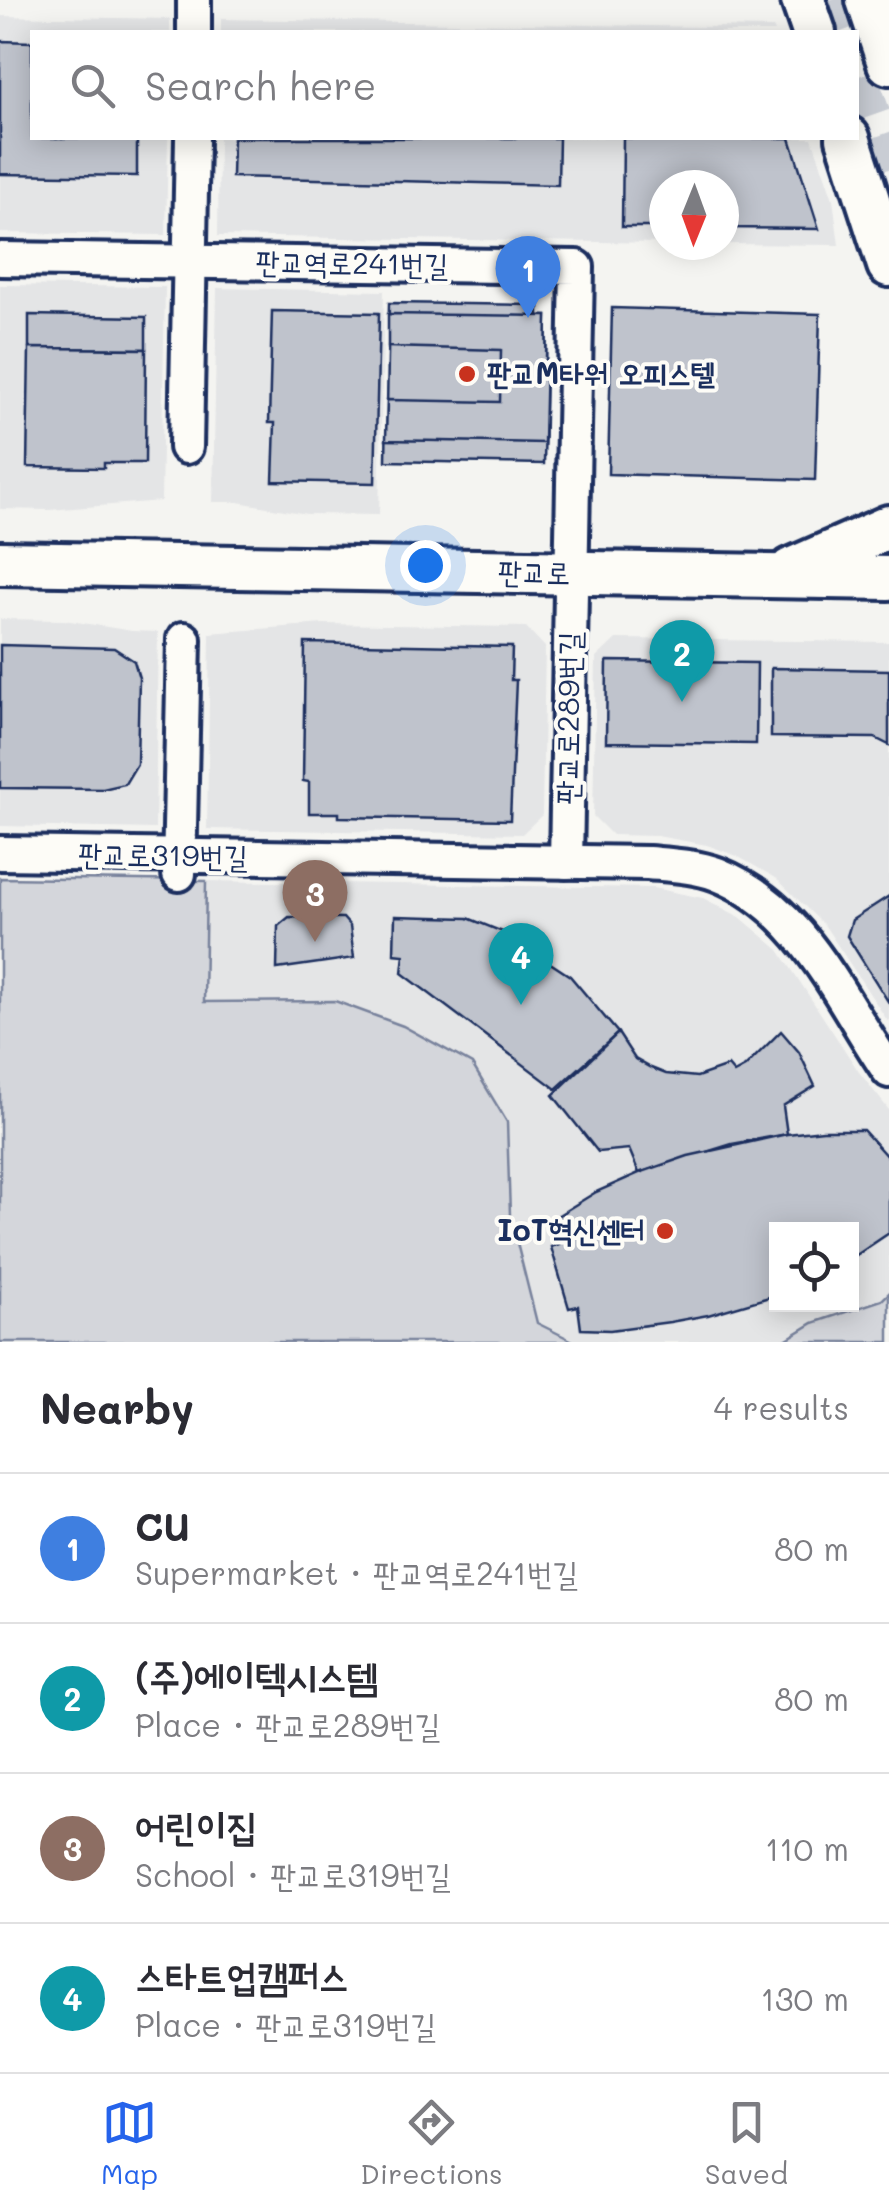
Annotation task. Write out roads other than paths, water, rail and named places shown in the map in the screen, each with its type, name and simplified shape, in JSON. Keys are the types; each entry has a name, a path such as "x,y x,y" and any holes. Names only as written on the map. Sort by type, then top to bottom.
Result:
{"main road":[{"path":"803,0 813,30"},
{"path":"868,0 889,63"},
{"path":"849,140 889,266"},
{"path":"782,575 889,527"},
{"name":"판교로","path":"0,564 889,578"},
{"path":"782,575 889,603"}],"street":[{"path":"194,0 194,30"},
{"path":"186,447 192,140"},
{"name":"판교역로241번길","path":"0,259 577,267 572,574"},
{"name":"판교로289번길","path":"566,862 572,574"},
{"path":"179,878 184,639"},
{"name":"판교로319번길","path":"0,853 678,865 716,874 785,918 803,938 889,1071"}],"tunnel":[{"path":"829,0 840,30"},
{"path":"859,85 889,169"}],"place":[{"name":"CU","path":"528,318"},
{"name":"판교M타워 오피스텔","path":"467,374"},
{"name":"(주)에이텍시스템","path":"682,702"},
{"name":"어린이집","path":"315,942"},
{"name":"스타트업캠퍼스","path":"521,1005"},
{"name":"IoT혁신센터","path":"665,1231"}]}
